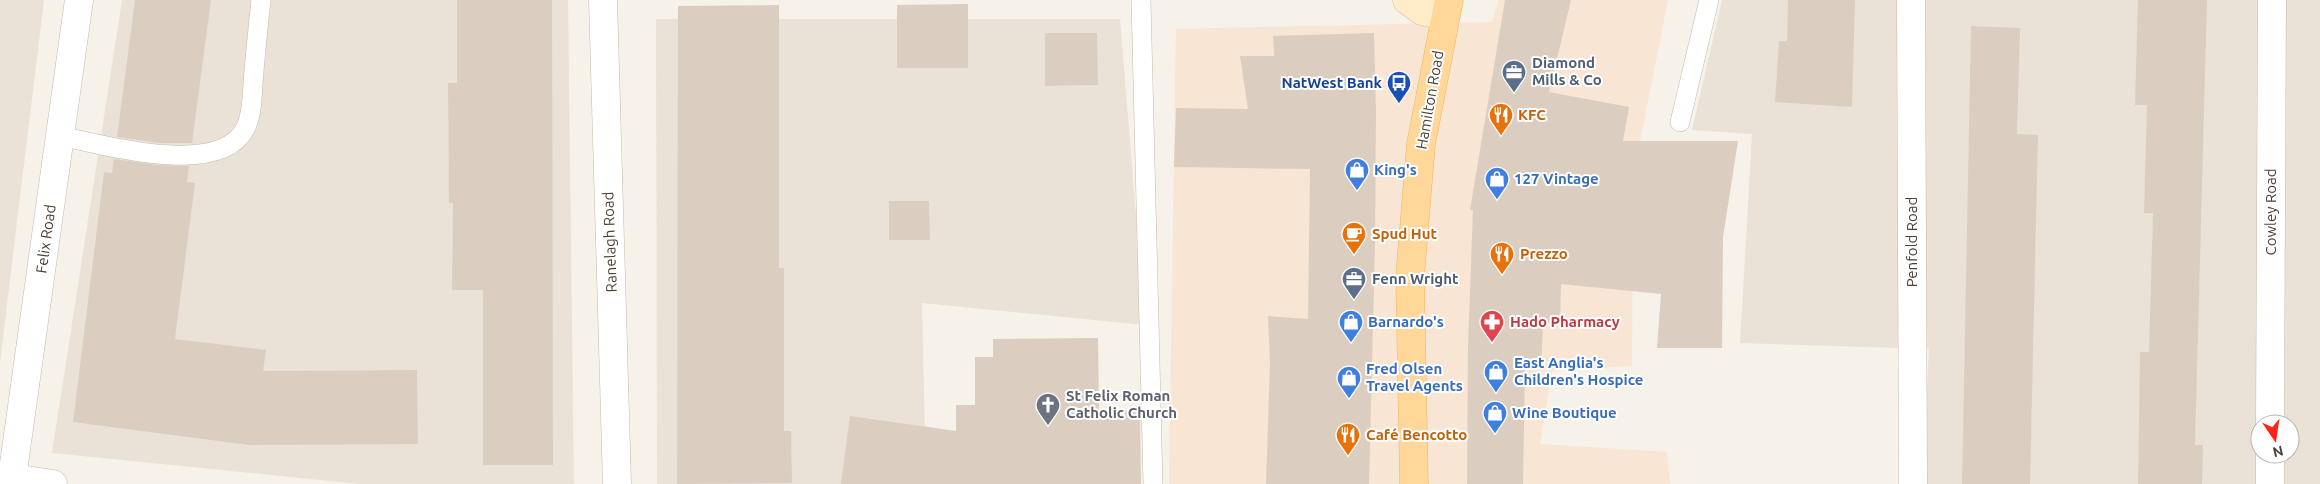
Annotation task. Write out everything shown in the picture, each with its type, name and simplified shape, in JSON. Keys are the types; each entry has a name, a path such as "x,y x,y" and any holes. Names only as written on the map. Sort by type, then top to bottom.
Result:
{"main road":[{"name":"Hamilton Road","path":"1407,0 1422,12 1447,8 1421,144 1410,277 1414,484"}],"street":[{"name":"Felix Road","path":"6,477 61,136 79,0"},
{"name":"Ranelagh Road","path":"603,0 616,484"},
{"name":"Penfold Road","path":"1911,0 1913,484"},
{"name":"Cowley Road","path":"2270,414 2272,0"},
{"path":"2270,464 2270,484"},
{"path":"6,477 53,484"}],"lane":[{"path":"61,136 131,150 186,156 213,153 235,141 245,128 250,110 261,0"},
{"path":"1140,0 1153,484"},
{"path":"1680,122 1709,0"}],"shaded area":[{"path":"0,0 44,0 0,362"},
{"path":"122,0 568,0 574,484 360,484 52,453"},
{"path":"1499,0 1668,0 1633,177 1632,366 1552,371 1540,444 1667,452 1670,484 1169,484 1176,29 1492,22"},
{"path":"1722,0 2320,0 2320,484 1922,484 1929,349 1740,343 1752,134 1692,130"},
{"path":"656,19 1120,19 1145,325 922,303 926,484 657,484"}],"building":[{"path":"135,0 211,0 192,143 160,143 117,137"},
{"path":"457,0 552,0 553,465 483,465 483,290 452,290 453,203 449,203 448,83 457,83"},
{"path":"1505,0 1571,0 1549,92 1629,107 1623,141 1738,141 1723,237 1722,348 1657,348 1661,294 1561,284 1560,324 1543,322 1541,368 1525,368 1523,484 1467,484 1468,347 1473,210 1470,210"},
{"path":"1788,0 1855,0 1852,107 1775,102 1779,41 1787,41"},
{"path":"2138,0 2207,0 2195,445 2203,445 2202,484 2138,484 2140,352 2149,352 2153,213 2144,213 2147,105 2135,105"},
{"path":"968,4 968,68 897,68 897,5"},
{"path":"779,5 779,268 784,268 784,431 791,431 792,483 677,484 678,6"},
{"path":"1971,26 2020,28 2017,134 2038,135 2030,484 1962,484"},
{"path":"1045,33 1097,33 1098,85 1045,86"},
{"path":"1374,33 1376,111 1375,245 1369,484 1266,484 1270,363 1268,316 1308,319 1310,169 1174,167 1176,108 1248,109 1240,56 1274,56 1273,36"},
{"path":"114,159 158,165 189,166 187,182 195,183 175,339 266,350 263,371 417,370 418,444 249,445 73,422 104,172 112,173"},
{"path":"889,201 929,201 930,240 889,240"},
{"name":"St Felix Roman Catholic Church","path":"1098,338 1099,410 1140,410 1141,484 841,484 850,416 956,431 956,405 975,405 975,357 993,357 993,339"}],"place":[{"name":"Diamond Mills & Co","path":"1514,93"},
{"name":"NatWest Bank","path":"1399,104"},
{"name":"KFC","path":"1501,136"},
{"name":"King's","path":"1357,191"},
{"name":"127 Vintage","path":"1497,200"},
{"name":"Spud Hut","path":"1354,255"},
{"name":"Prezzo","path":"1502,275"},
{"name":"Fenn Wright","path":"1354,300"},
{"name":"Barnardo's","path":"1351,343"},
{"name":"Hado Pharmacy","path":"1492,343"},
{"name":"East Anglia's Children's Hospice","path":"1496,393"},
{"name":"Fred Olsen Travel Agents","path":"1349,399"},
{"name":"St Felix Roman Catholic Church","path":"1048,426"},
{"name":"Wine Boutique","path":"1495,434"},
{"name":"Café Bencotto","path":"1348,456"}]}
